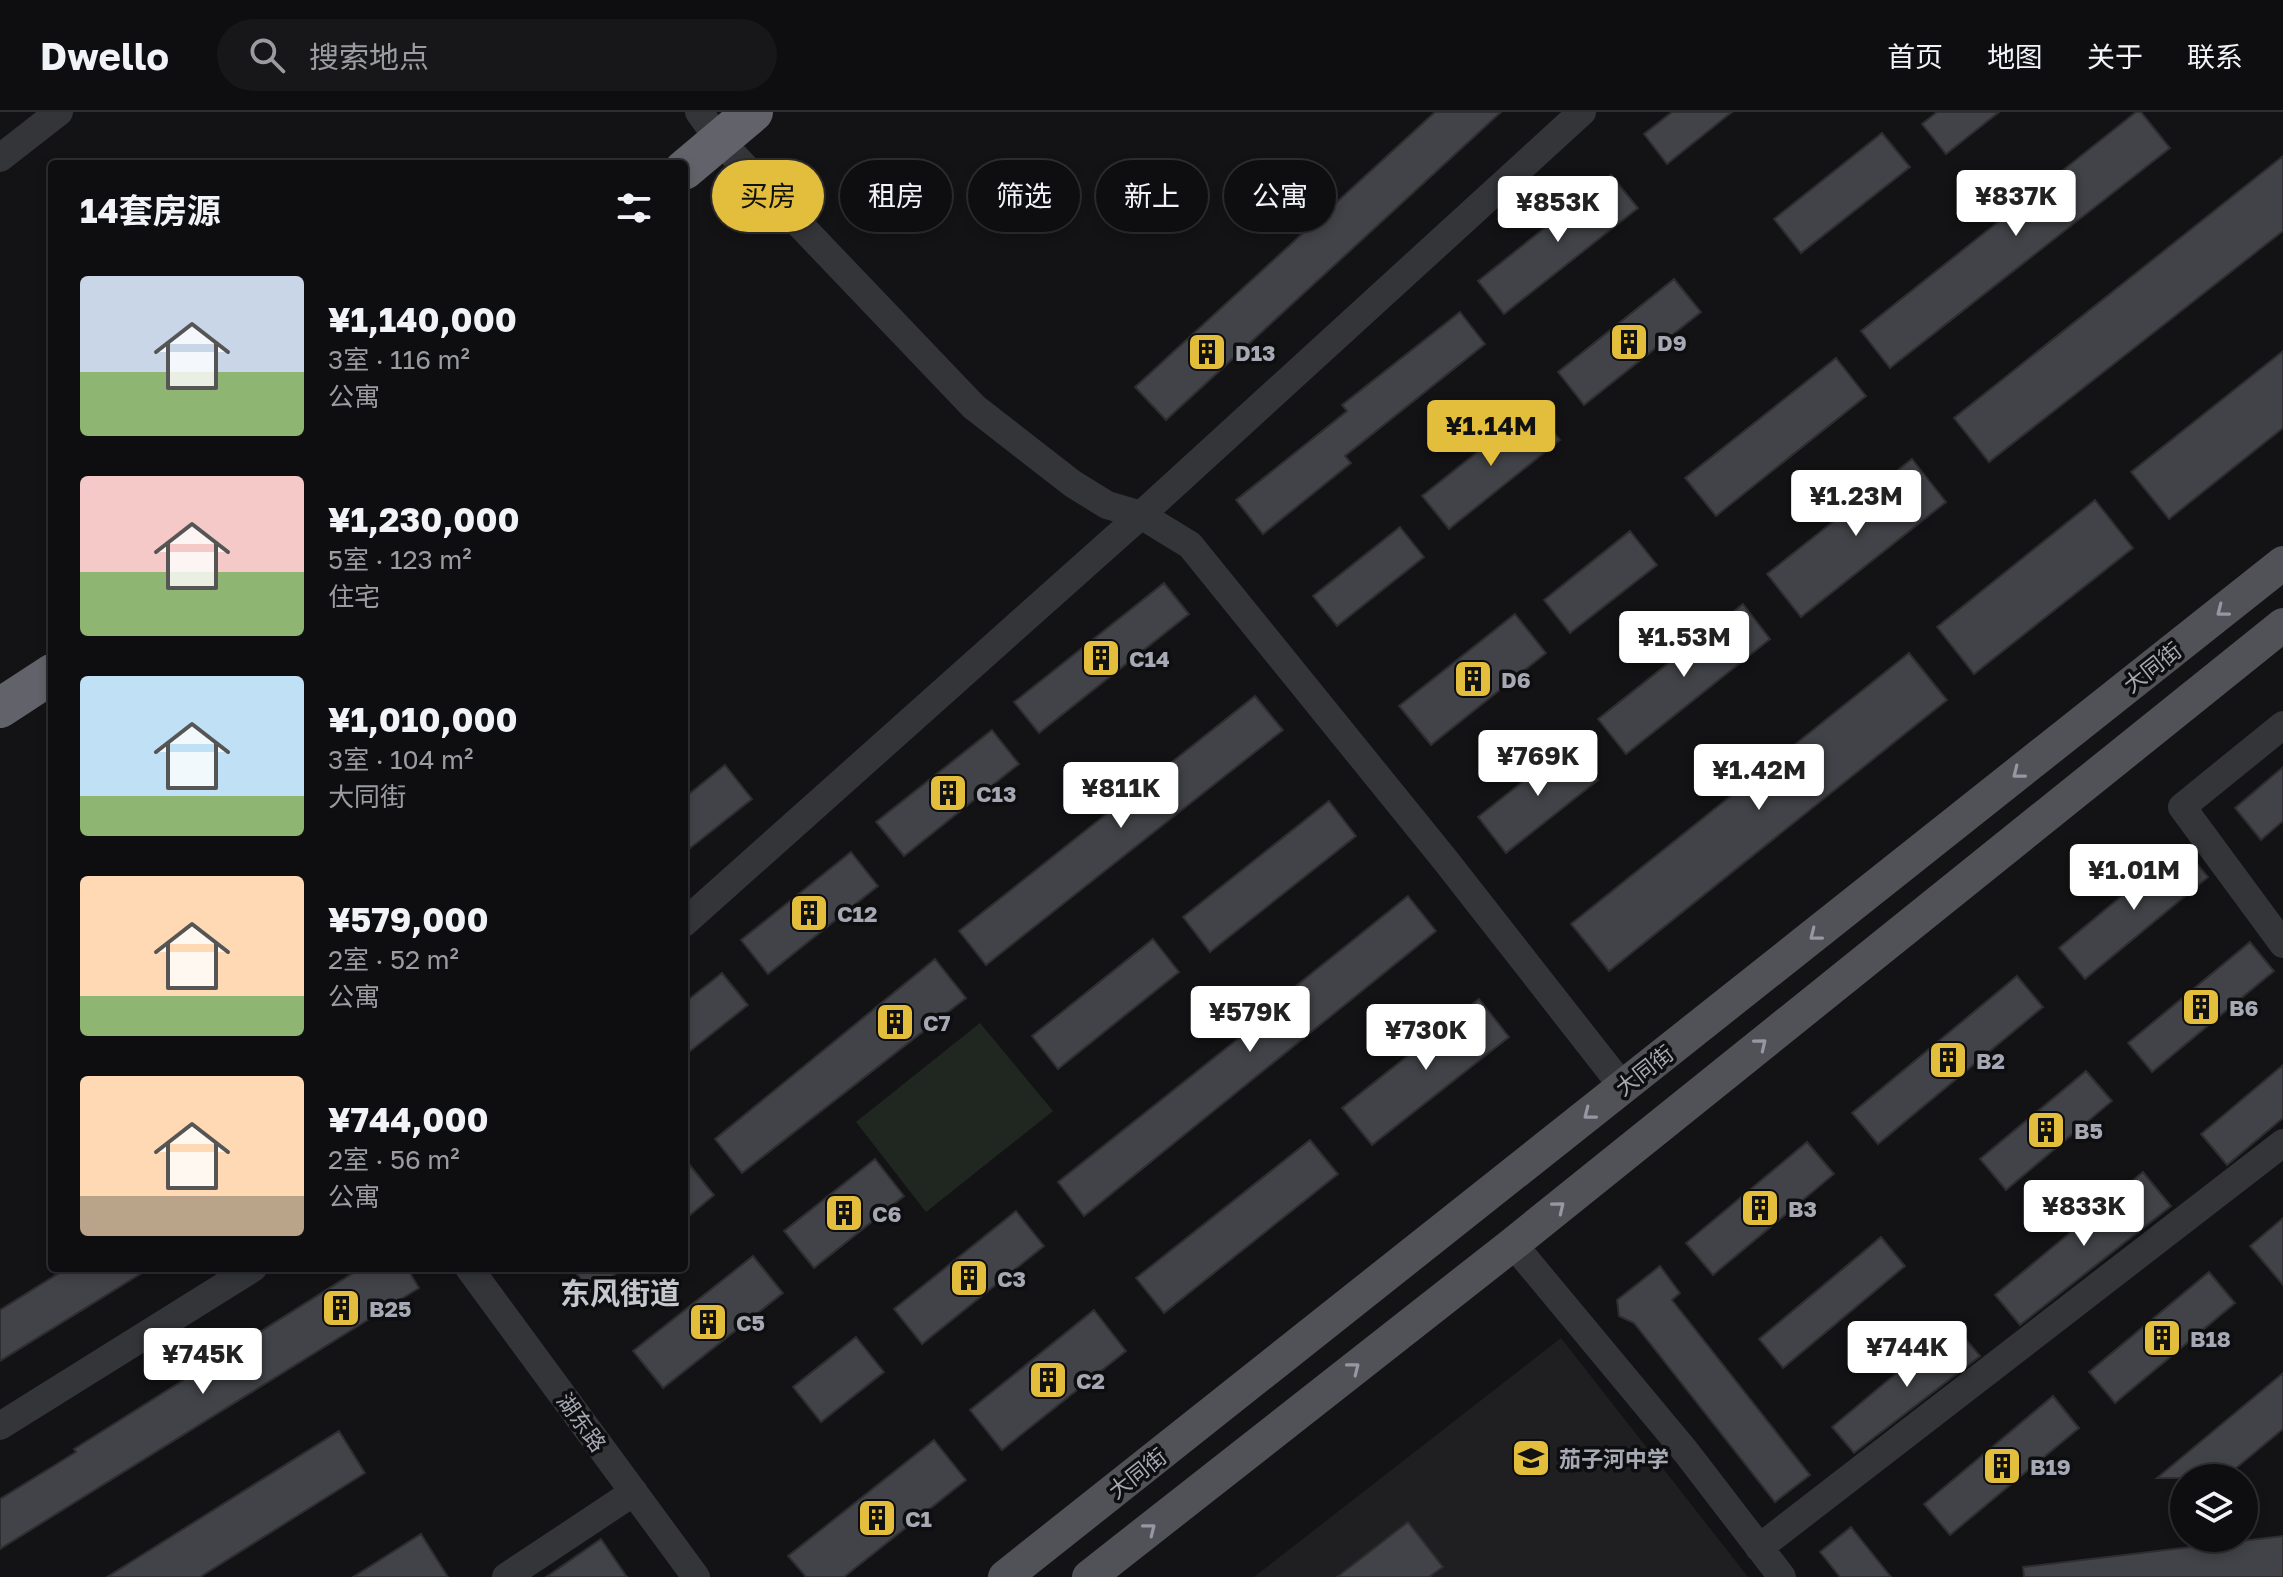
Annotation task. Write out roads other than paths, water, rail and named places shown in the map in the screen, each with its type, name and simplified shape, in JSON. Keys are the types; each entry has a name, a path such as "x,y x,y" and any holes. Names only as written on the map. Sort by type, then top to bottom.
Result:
{"highway":[{"path":"688,163 710,126 753,112"},
{"path":"0,708 48,682"}],"main road":[{"name":"大同街","path":"1005,1577 2283,563"},
{"path":"1089,1577 1513,1244 2283,625"}],"street":[{"path":"0,158 59,112"},
{"path":"688,919 1141,515 1582,112"},
{"path":"710,126 974,407 1073,484 1107,505 1141,515 1190,545 1446,861 1623,1087"},
{"path":"2283,725 2182,807 2283,944"},
{"path":"1759,1548 2283,1143"},
{"path":"1513,1244 1686,1452 1782,1577"},
{"path":"0,1426 247,1272"},
{"name":"湖东路","path":"472,1272 696,1577"},
{"path":"506,1577 634,1492"}],"place":[{"name":"D9","path":"1629,342"},
{"name":"D13","path":"1207,352"},
{"name":"C14","path":"1101,658"},
{"name":"D6","path":"1473,679"},
{"name":"C13","path":"948,793"},
{"name":"C12","path":"809,913"},
{"name":"B6","path":"2201,1007"},
{"name":"C7","path":"895,1022"},
{"name":"B2","path":"1948,1060"},
{"name":"B5","path":"2046,1130"},
{"name":"B3","path":"1760,1208"},
{"name":"C6","path":"844,1213"},
{"name":"C3","path":"969,1278"},
{"name":"B25","path":"341,1308"},
{"name":"C5","path":"708,1322"},
{"name":"B18","path":"2162,1338"},
{"name":"C2","path":"1048,1380"},
{"name":"茄子河中学","path":"1531,1458"},
{"name":"B19","path":"2002,1466"},
{"name":"C1","path":"877,1518"}],"district":[{"name":"东风街道","path":"620,1293"}]}
